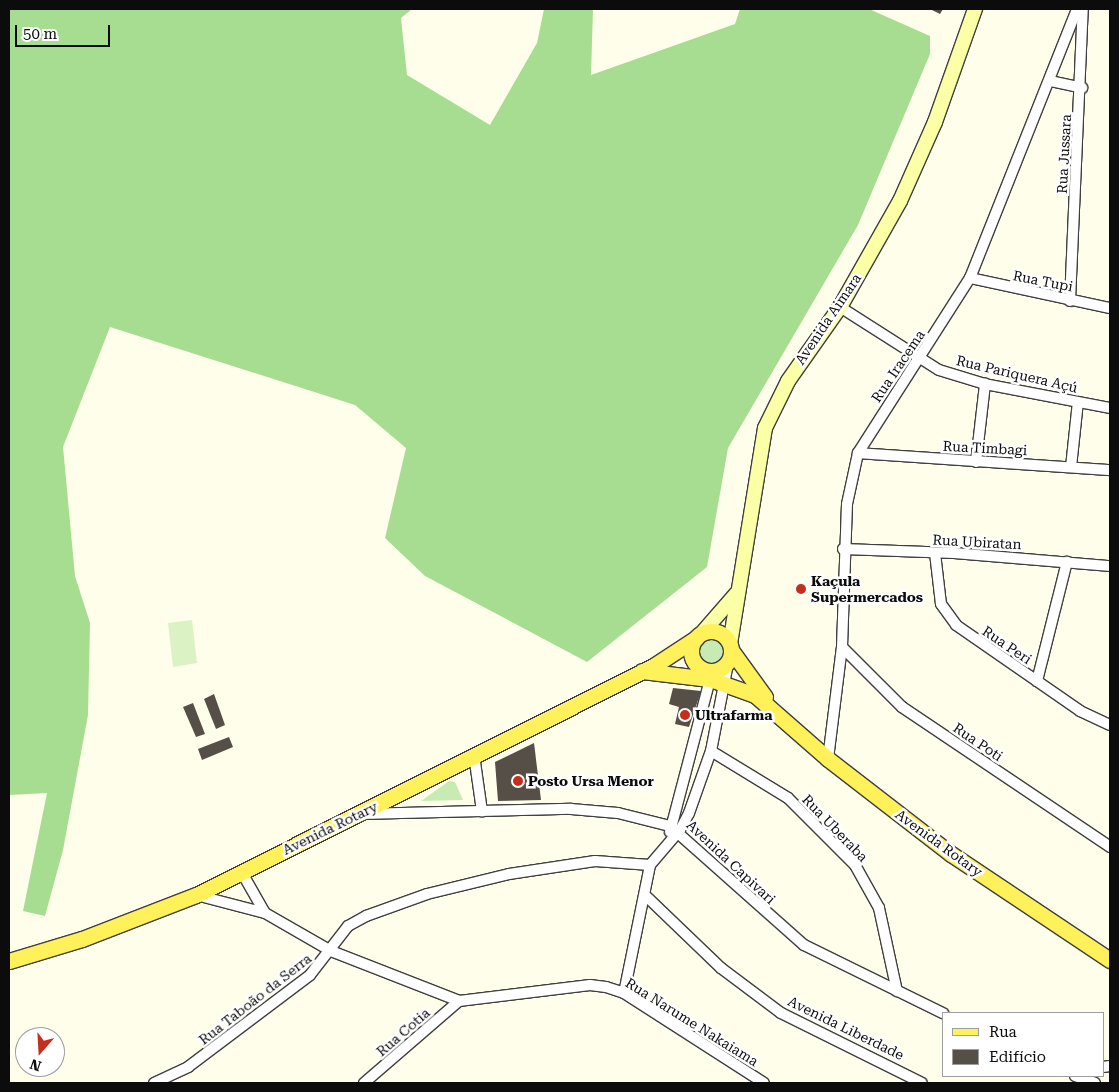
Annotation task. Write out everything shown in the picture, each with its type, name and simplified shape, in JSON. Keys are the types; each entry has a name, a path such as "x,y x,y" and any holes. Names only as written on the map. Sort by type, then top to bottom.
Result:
{"main road":[{"name":"Avenida Aimara","path":"730,651 765,428 788,381 840,307 900,201 935,122 974,9"},
{"path":"699,636 715,631 730,651 717,670 704,669 692,655 699,636 740,586"},
{"name":"Avenida Rotary","path":"9,961 82,939 196,895 641,671 699,636"},
{"name":"Avenida Rotary","path":"730,651 779,713 828,759 951,854 1110,960"},
{"name":"Avenida Rotary","path":"641,671 710,679 727,683 779,713"}],"street":[{"name":"Rua Iracema","path":"828,759 842,647 843,549 858,453 920,360 970,278 1050,81 1076,9"},
{"name":"Rua Jussara","path":"1070,301 1082,88 1083,9"},
{"path":"1050,81 1082,88"},
{"name":"Rua Tupi","path":"970,278 1070,301 1110,308"},
{"name":"Rua Pariquera Açú","path":"840,307 920,360 985,384 1110,408"},
{"path":"976,462 985,384"},
{"path":"1071,467 1078,402"},
{"name":"Rua Timbagi","path":"858,453 1110,470"},
{"name":"Rua Ubiratan","path":"843,549 935,553 1110,566"},
{"name":"Rua Peri","path":"935,553 938,589 948,615 977,643 1110,725"},
{"path":"1036,681 1067,562"},
{"name":"Rua Poti","path":"842,647 902,707 1110,847"},
{"path":"624,994 646,897 650,865 675,828 711,751 727,683 730,651"},
{"path":"675,828 710,679"},
{"name":"Rua Uberaba","path":"711,751 788,798 855,865 879,908 897,991"},
{"path":"474,755 482,811"},
{"name":"Avenida Capivari","path":"358,814 598,810 675,828 792,935 897,991 942,1013"},
{"name":"Rua Taboão da Serra","path":"154,1083 188,1067 231,1037 310,975 331,951 348,926 427,894 509,874 595,861 650,865"},
{"path":"241,871 264,913"},
{"name":"Rua Narume Nakaiama","path":"196,895 264,913 331,951 459,1001 590,985 624,994 764,1083"},
{"name":"Avenida Liberdade","path":"646,897 721,968 781,1013 922,1083"},
{"name":"Rua Cotia","path":"364,1083 459,1001"},
{"path":"1078,1077 1095,1083"}],"green space":[{"path":"9,9 412,9 401,18 407,75 490,125 537,43 544,9 593,9 591,75 735,24 740,9 869,9 930,36 930,54 858,225 728,448 707,567 587,662 425,576 385,538 406,448 355,405 110,327 63,447 75,576 90,623 88,715 63,850 45,916 23,911 47,793 9,795"},
{"path":"192,620 197,663 173,667 168,623"},
{"path":"712,639 721,643 725,652 721,661 712,665 703,661 699,652 703,643"},
{"path":"449,781 455,782 463,800 421,801"}],"building":[{"path":"930,9 943,9 940,14"},
{"name":"Ultrafarma","path":"673,688 701,691 689,727 675,724 679,707 669,704"},
{"path":"214,694 225,725 216,729 204,699"},
{"path":"193,703 205,734 196,737 183,707"},
{"path":"229,737 233,747 202,760 198,749"},
{"name":"Posto Ursa Menor","path":"534,743 541,800 498,801 495,762"}],"place":[{"name":"Kaçula Supermercados","path":"801,589"},
{"name":"Ultrafarma","path":"685,715"},
{"name":"Posto Ursa Menor","path":"518,781"}]}
